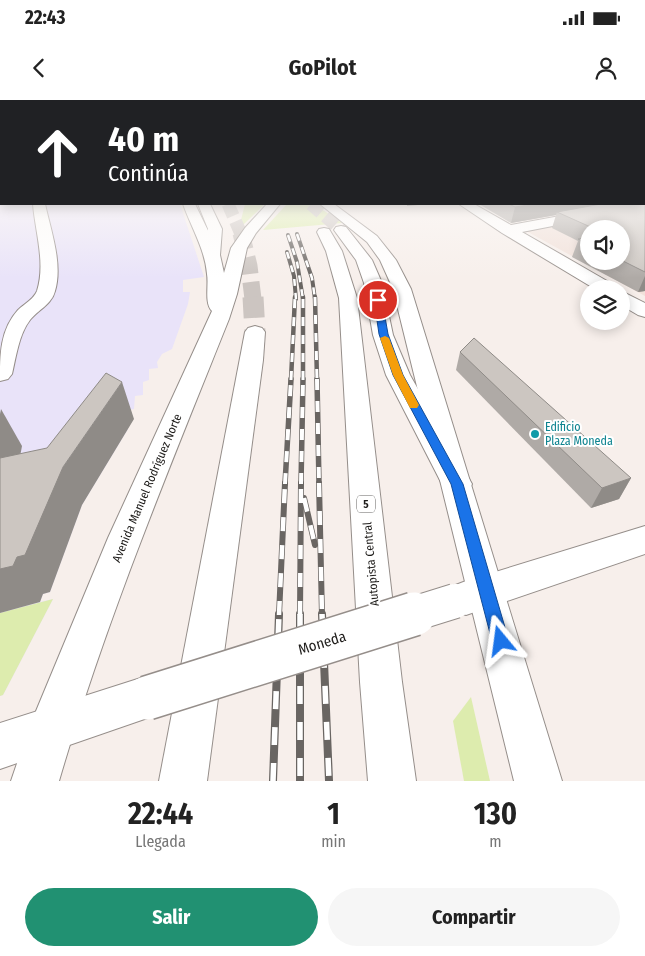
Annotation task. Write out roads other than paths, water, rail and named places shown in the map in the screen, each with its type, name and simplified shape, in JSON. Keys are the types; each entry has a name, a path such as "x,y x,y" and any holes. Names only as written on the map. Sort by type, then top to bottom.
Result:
{"main road":[{"path":"1,366 23,315 45,293 49,272 41,215"},
{"path":"194,215 212,255 216,274 219,319"},
{"path":"209,215 215,229 212,255"},
{"name":"Avenida Manuel Rodríguez Norte","path":"35,781 52,728 125,538 219,319 228,294 239,248 250,231 264,215"},
{"path":"483,215 593,280"},
{"path":"508,230 588,215"},
{"path":"330,222 358,224 371,236 385,254 396,275 408,308 457,484 471,596 538,781"},
{"name":"Autopista Central","path":"330,222 334,251 348,298 381,682 392,781"},
{"path":"630,302 645,311"},
{"path":"182,781 252,360 255,332"},
{"name":"Moneda","path":"0,746 645,540"}],"tunnel":[{"path":"233,215 241,234"},
{"path":"323,215 341,230"},
{"path":"241,233 249,266 253,299"},
{"path":"253,297 255,332"}],"railway":[{"path":"297,234 312,278 315,299"},
{"path":"288,235 297,262 303,299"},
{"path":"287,252 294,276 296,299"},
{"path":"291,380 295,297"},
{"path":"315,297 317,380"},
{"path":"303,299 303,379"},
{"path":"285,484 291,379"},
{"path":"301,484 303,379"},
{"path":"317,379 319,484"},
{"path":"279,615 285,483"},
{"path":"300,615 301,483"},
{"path":"319,483 322,615"},
{"path":"304,498 315,545"},
{"path":"273,781 279,614"},
{"path":"322,614 329,781"},
{"path":"300,615 300,781"}],"place":[{"name":"Edificio Plaza Moneda","path":"535,434"}]}
